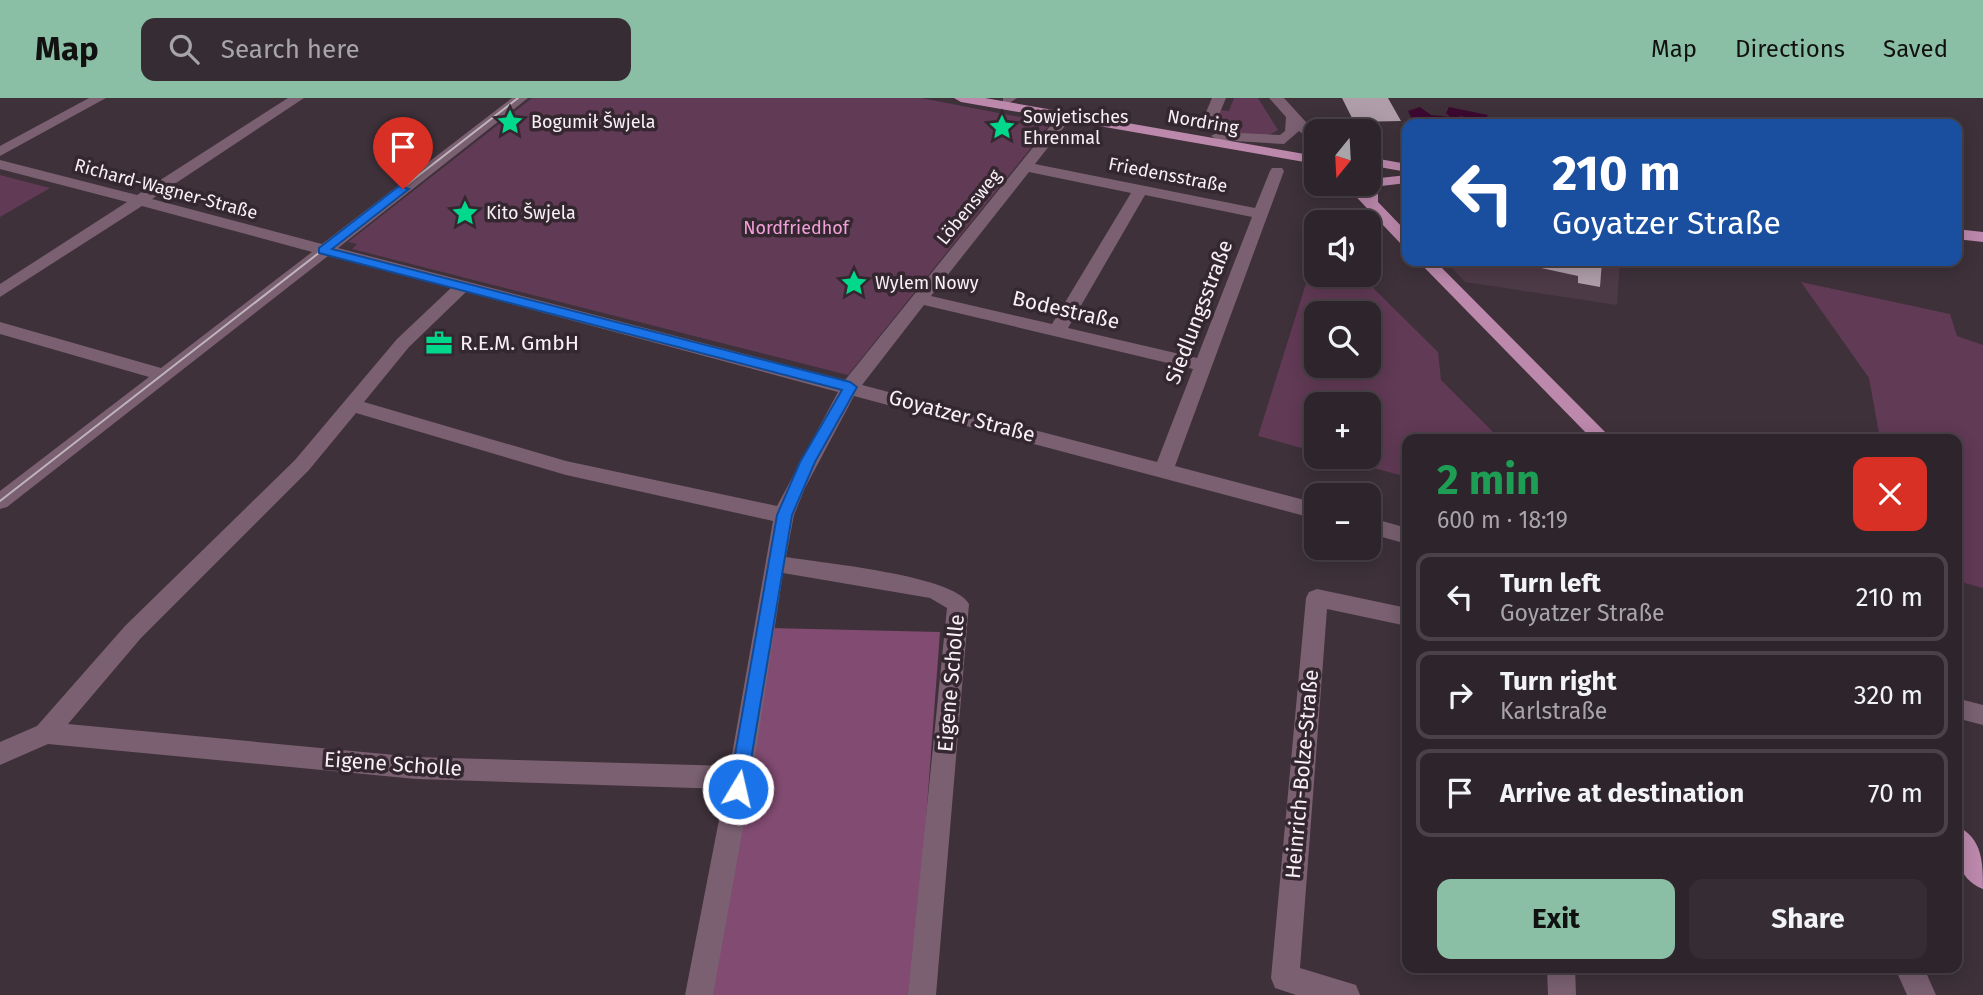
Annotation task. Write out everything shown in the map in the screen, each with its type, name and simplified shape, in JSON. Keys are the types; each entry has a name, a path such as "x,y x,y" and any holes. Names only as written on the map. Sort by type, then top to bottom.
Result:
{"main road":[{"name":"Nordring","path":"961,98 1304,158"},
{"name":"Nordring","path":"1005,99 1304,150"},
{"path":"1381,163 1402,167"},
{"path":"1381,172 1402,176"},
{"path":"1370,202 1370,189 1376,182 1402,178"},
{"path":"1364,196 1402,236"},
{"path":"1962,235 1983,237"},
{"path":"1431,266 1599,434"},
{"path":"1962,846 1983,876"}],"street":[{"path":"0,152 99,98"},
{"path":"0,292 297,98"},
{"path":"0,502 521,98"},
{"path":"1211,117 1219,98"},
{"path":"1276,98 1304,128"},
{"name":"Löbensweg","path":"850,387 1065,117"},
{"path":"1217,136 1284,140 1292,132 1293,117"},
{"name":"Richard-Wagner-Straße","path":"0,164 323,251"},
{"name":"Friedensstraße","path":"1026,167 1260,214"},
{"name":"Siedlungsstraße","path":"1164,469 1277,171"},
{"path":"1057,331 1141,189"},
{"name":"Goyatzer Straße","path":"323,251 1304,507"},
{"name":"Eigene Scholle","path":"0,754 46,733 133,632 302,464 402,343 462,287"},
{"name":"Bodestraße","path":"920,299 1202,365"},
{"path":"0,328 164,375"},
{"path":"698,995 740,778 784,515 807,462 850,387"},
{"path":"352,405 450,438 596,477 651,491 784,515"},
{"path":"1381,529 1402,535"},
{"name":"Eigene Scholle","path":"774,563 935,590 958,604 922,995"},
{"name":"Heinrich-Bolze-Straße","path":"1346,995 1285,978 1317,598 1402,616"},
{"path":"1962,710 1983,715"},
{"name":"Eigene Scholle","path":"46,733 416,768 740,778"},
{"path":"1561,973 1562,995"},
{"path":"1911,973 1922,995"}],"shaded area":[{"path":"1420,107 1431,115 1450,117 1446,113 1449,107 1488,115 1485,119 1460,116 1458,119 1412,119 1408,111"},
{"path":"1450,266 1620,266 1617,305 1465,282"},
{"path":"770,628 940,632 913,995 709,995"}],"green space":[{"name":"Nordfriedhof","path":"532,98 921,98 1051,123 848,375 352,249 357,244 348,242"},
{"path":"1234,98 1258,98 1278,130 1263,135 1245,135 1210,129 1220,110 1229,111"},
{"path":"0,175 50,188 0,217"},
{"path":"1801,282 1950,314 1957,336 1983,345 1983,588 1962,582 1962,434 1879,434 1869,378"},
{"path":"1305,287 1372,287 1438,352 1441,380 1495,434 1402,434 1402,476 1378,469 1381,469 1381,392 1304,392 1304,449 1258,436"}],"building":[{"path":"1342,98 1388,98 1401,121 1381,121 1381,119 1352,119"},
{"path":"1532,266 1602,266 1600,287 1578,283 1578,276"}],"tram line":[{"path":"0,501 518,98"}],"place":[{"name":"Bogumił Šwjela","path":"510,122"},
{"name":"Sowjetisches Ehrenmal","path":"1002,127"},
{"name":"Kito Šwjela","path":"465,213"},
{"name":"Wylem Nowy","path":"854,283"},
{"name":"R.E.M. GmbH","path":"439,343"}],"route":[{"path":"403,189 323,251 850,387 807,462 784,515 738,789"}]}
